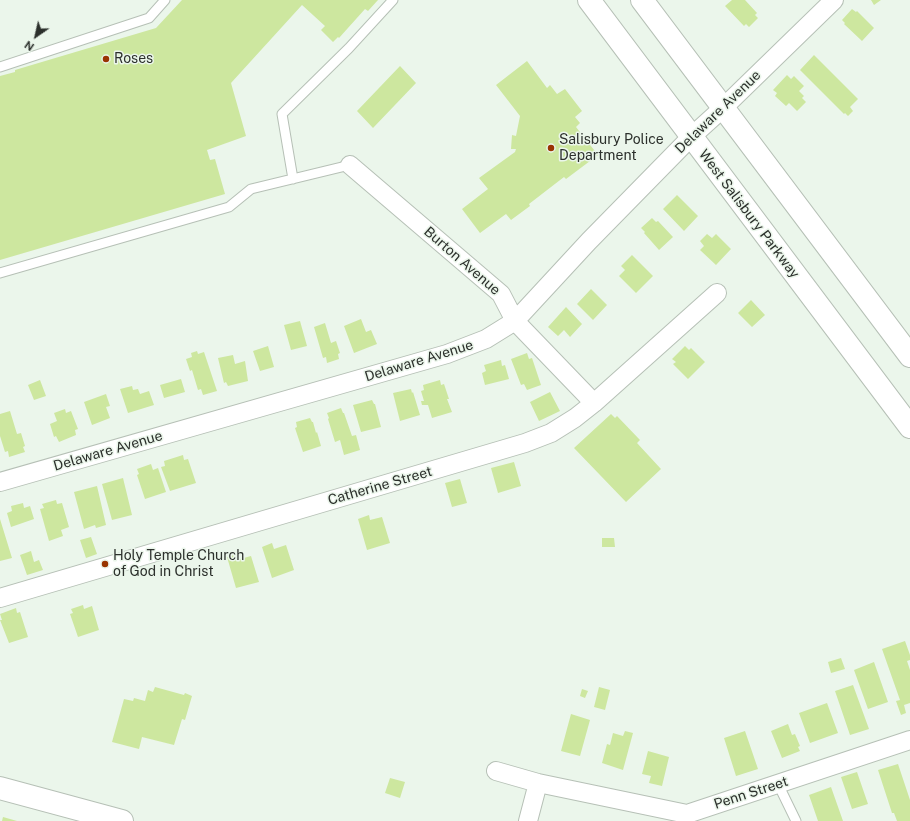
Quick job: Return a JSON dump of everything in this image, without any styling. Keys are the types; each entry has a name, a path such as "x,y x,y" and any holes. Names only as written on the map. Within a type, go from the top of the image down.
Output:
{"main road":[{"name":"West Salisbury Parkway","path":"589,0 910,427"},
{"path":"642,0 910,356"},
{"path":"0,788 122,821"}],"street":[{"name":"Delaware Avenue","path":"0,482 447,354 486,339 515,321 589,241 691,137 834,0"},
{"name":"Burton Avenue","path":"350,165 501,294 515,321 594,403"},
{"name":"Catherine Street","path":"0,598 526,443 551,433 575,418 594,403 717,293"},
{"name":"Penn Street","path":"496,771 538,783 687,814 910,740"},
{"path":"528,821 538,783"}],"lane":[{"path":"0,67 148,18 165,0"},
{"path":"293,179 282,114 349,48 393,0"},
{"path":"0,273 229,207 251,190 350,165"},
{"path":"778,784 796,821"}],"building":[{"path":"182,0 378,0 368,11 365,9 339,38 338,37 333,42 321,30 325,26 302,5 231,83 246,136 207,150 210,160 215,159 225,194 0,260 0,76 15,72 15,70 156,28"},
{"path":"732,0 745,0 757,13 755,15 758,18 749,27 746,24 744,26 725,6"},
{"path":"871,0 881,0 874,5"},
{"path":"852,9 856,12 857,11 874,28 862,41 844,24 845,23 842,20"},
{"path":"814,55 858,99 850,107 853,111 848,116 845,113 844,114 800,70"},
{"path":"527,61 547,88 550,85 557,94 565,89 582,111 575,117 580,123 576,127 598,155 566,179 564,177 511,220 506,214 480,233 462,209 488,189 479,178 515,152 516,149 511,149 512,135 516,136 520,116 496,85"},
{"path":"400,66 416,83 373,128 357,111"},
{"path":"787,75 791,79 794,76 804,86 799,91 804,96 802,98 806,102 797,111 789,103 786,106 775,96 777,93 773,90"},
{"path":"677,195 698,216 684,231 663,209"},
{"path":"652,218 656,222 658,221 673,237 659,250 641,228"},
{"path":"707,234 712,238 716,234 731,249 716,265 700,250 704,246 700,241"},
{"path":"632,255 653,276 636,293 619,276 625,270 621,266"},
{"path":"591,289 607,305 593,320 577,304"},
{"path":"751,300 765,315 752,327 738,313"},
{"path":"566,307 582,324 570,337 564,330 558,336 548,327"},
{"path":"361,319 366,332 371,330 377,344 354,353 344,326"},
{"path":"300,321 307,346 291,350 284,325"},
{"path":"325,323 331,343 336,341 340,353 338,354 339,359 327,363 326,357 323,358 314,327"},
{"path":"268,346 274,367 260,371 253,351"},
{"path":"685,346 689,350 691,348 705,362 688,379 673,364 676,362 672,359"},
{"path":"197,351 198,354 204,352 217,391 203,395 201,389 198,390 192,370 190,371 186,359 192,357 191,353"},
{"path":"527,353 529,359 532,358 541,385 527,390 524,384 521,385 511,359"},
{"path":"233,355 235,364 245,361 248,381 228,386 226,382 224,383 218,358"},
{"path":"501,360 502,366 505,365 509,379 485,385 482,373 486,371 484,365"},
{"path":"181,379 185,392 164,398 160,385"},
{"path":"40,380 46,396 34,400 28,385"},
{"path":"440,380 441,385 444,384 449,399 447,399 452,412 432,418 428,405 422,405 421,401 424,401 421,391 424,390 423,385"},
{"path":"132,386 133,390 138,389 140,394 149,391 154,405 128,413 120,389"},
{"path":"411,389 420,415 400,421 393,393"},
{"path":"550,392 560,411 539,421 530,402"},
{"path":"106,394 110,406 106,407 110,418 92,425 84,402"},
{"path":"372,400 375,404 381,427 361,432 353,405"},
{"path":"341,408 352,436 356,435 360,450 344,455 340,440 335,442 327,413"},
{"path":"65,409 66,413 71,411 78,429 75,430 76,435 59,442 56,436 54,437 50,424 57,421 54,413"},
{"path":"10,411 17,434 21,433 25,446 23,447 25,452 9,457 8,451 5,452 0,436 0,414"},
{"path":"611,414 615,418 617,416 640,440 637,443 661,469 626,502 574,448"},
{"path":"310,418 313,422 316,433 317,432 321,446 303,452 295,428 297,427 296,422"},
{"path":"183,455 184,460 188,459 196,483 170,491 161,467 165,466 164,461"},
{"path":"514,462 521,486 498,493 491,468"},
{"path":"151,464 153,470 158,468 166,492 145,499 137,475 139,474 137,469"},
{"path":"123,478 132,515 112,520 102,484"},
{"path":"460,479 467,503 452,507 445,483"},
{"path":"97,486 106,525 96,528 95,525 84,529 74,492"},
{"path":"56,500 57,504 62,503 69,527 61,530 63,536 49,541 40,509 44,508 42,504"},
{"path":"23,503 24,508 30,506 34,519 11,527 7,513 12,511 11,506"},
{"path":"369,515 370,520 382,517 390,543 367,550 358,519"},
{"path":"0,519 12,558 0,561"},
{"path":"91,537 97,554 86,558 80,540"},
{"path":"602,538 614,538 615,547 602,547"},
{"path":"272,543 274,549 286,545 294,570 272,578 262,547"},
{"path":"31,551 34,562 39,560 43,570 27,575 20,555"},
{"path":"238,554 240,559 251,556 259,582 236,588 227,557"},
{"path":"83,605 84,609 92,606 99,630 78,637 70,614 73,613 71,609"},
{"path":"16,608 17,613 20,612 28,637 9,643 0,620 2,620 0,614"},
{"path":"905,641 910,655 910,660 907,661 910,670 910,703 904,705 906,713 901,715 896,701 900,700 882,649"},
{"path":"841,658 845,669 831,673 828,662"},
{"path":"874,662 888,702 868,709 854,670"},
{"path":"853,685 869,729 850,735 835,691"},
{"path":"155,687 184,695 185,693 192,696 185,720 182,719 174,745 142,737 139,749 112,742 124,699 133,701 134,698 145,701 148,690 153,692"},
{"path":"599,687 610,690 605,710 594,707"},
{"path":"582,689 588,691 585,698 580,696"},
{"path":"827,703 838,733 810,743 799,713"},
{"path":"571,714 590,720 580,756 561,751"},
{"path":"788,724 792,735 795,734 800,746 798,747 800,751 782,758 771,731"},
{"path":"625,731 633,733 623,770 602,763 607,744 610,745 613,733 623,736"},
{"path":"745,731 758,769 736,776 724,738"},
{"path":"648,751 669,757 662,786 649,783 651,776 642,774"},
{"path":"898,764 910,800 910,821 897,821 894,813 892,813 878,770"},
{"path":"857,772 868,804 852,809 841,777"},
{"path":"390,778 405,782 400,798 385,793"},
{"path":"831,787 843,821 818,821 809,795"},
{"path":"3,817 17,821 2,821"}],"place":[{"name":"Roses","path":"106,59"},
{"name":"Salisbury Police Department","path":"551,148"},
{"name":"Holy Temple Church of God in Christ","path":"105,564"}]}
